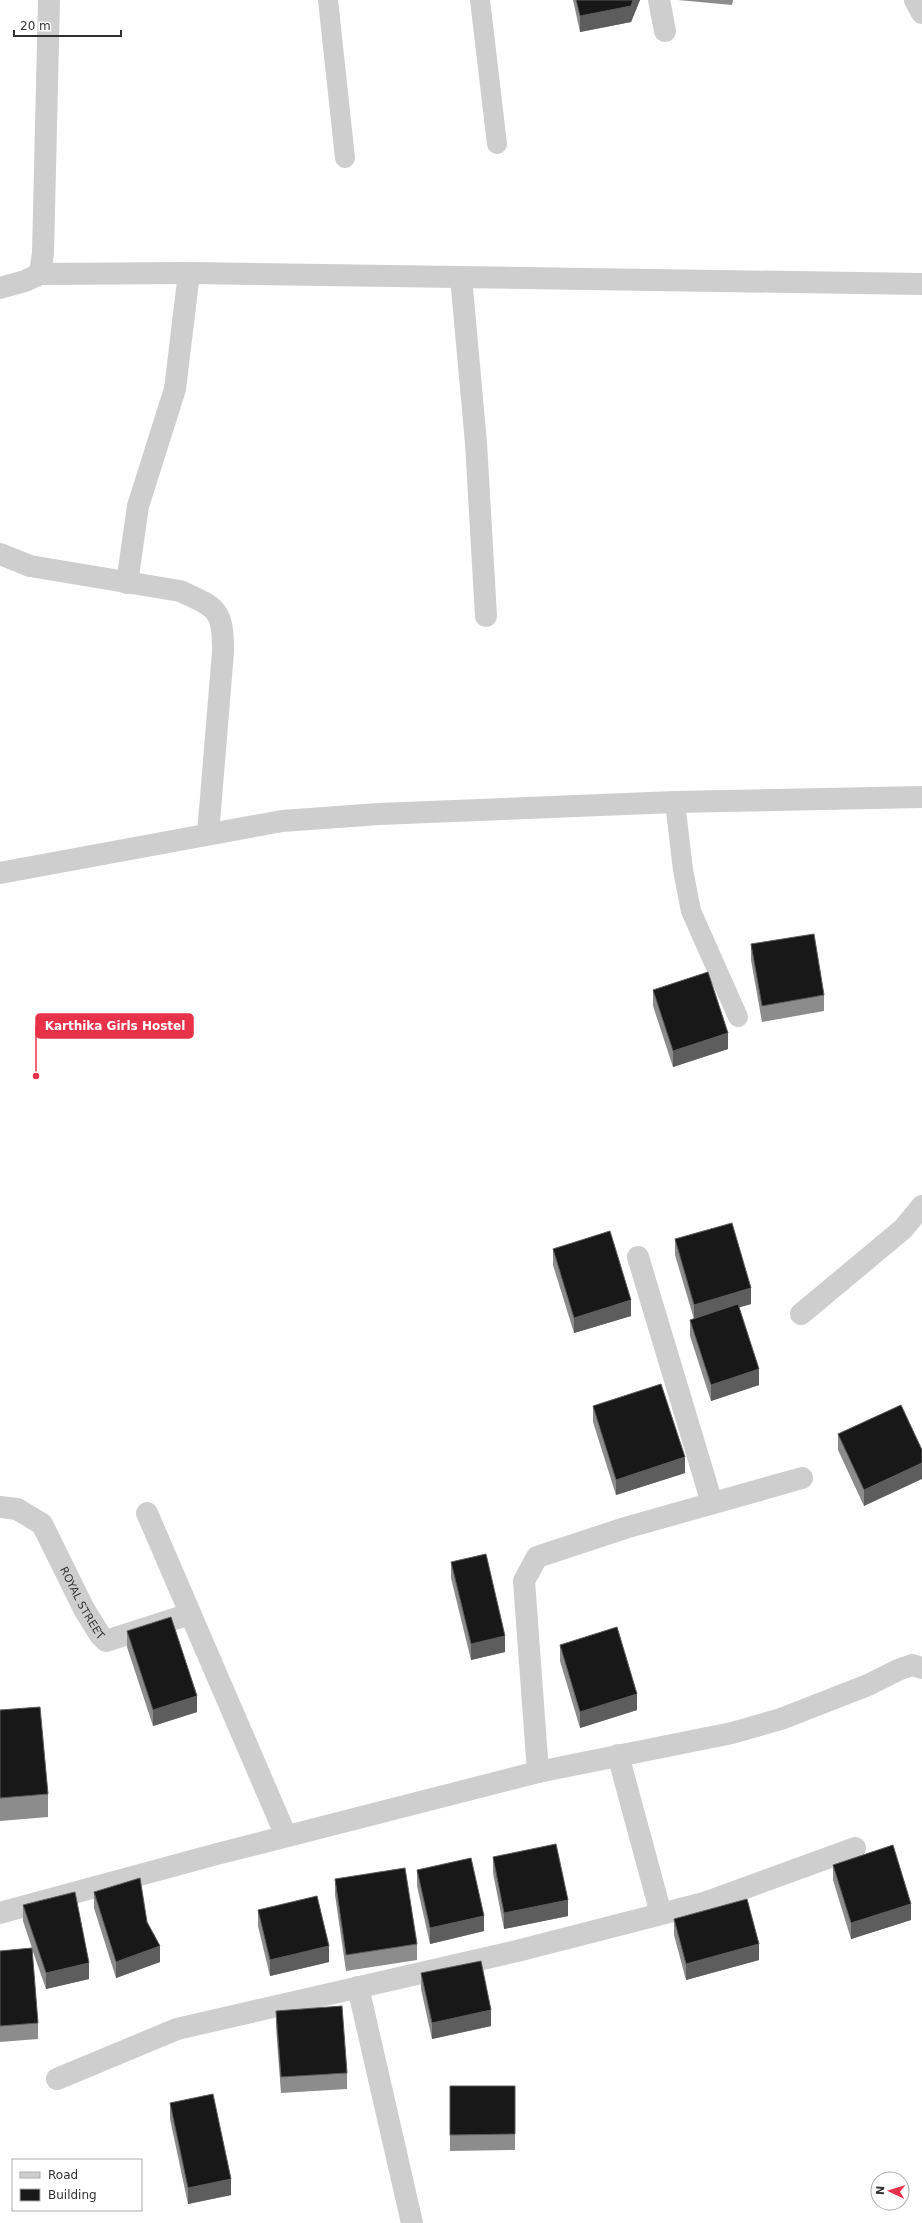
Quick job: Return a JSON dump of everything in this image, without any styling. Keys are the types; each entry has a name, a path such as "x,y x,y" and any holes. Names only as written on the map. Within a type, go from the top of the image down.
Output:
{"street":[{"path":"40,274 43,245 49,0"},
{"path":"659,0 665,31"},
{"path":"915,0 922,14"},
{"path":"127,583 138,506 175,389 189,273"},
{"path":"0,288 25,281 40,274 189,273 922,284"},
{"path":"461,277 476,443 486,616"},
{"path":"0,554 30,566 180,592 202,601 219,614 223,626 223,652 208,834"},
{"path":"0,873 282,821 364,815 675,802 922,797"},
{"path":"801,1314 902,1229 922,1206"},
{"path":"638,1257 712,1503"},
{"path":"538,1772 524,1582 537,1557 625,1528 802,1478"},
{"name":"ROYAL STREET","path":"0,1507 17,1509 42,1524 84,1609 100,1635 106,1641 190,1614"},
{"path":"147,1513 286,1836"},
{"path":"0,1913 286,1836 538,1772 732,1733 781,1719 868,1685 898,1670 912,1665 922,1668"},
{"path":"618,1755 661,1914"},
{"path":"57,2080 177,2029 517,1951 704,1903 855,1848"},
{"path":"358,1988 412,2223"}],"lane":[{"path":"328,0 345,158"},
{"path":"480,0 497,144"},
{"path":"675,802 683,870 691,911 738,1017"}],"building":[{"path":"576,0 633,0 631,6 580,16"},
{"path":"814,934 824,995 762,1006 751,944"},
{"path":"708,972 728,1033 673,1051 653,990"},
{"path":"732,1223 751,1288 694,1305 675,1239"},
{"path":"610,1231 631,1300 574,1318 553,1249"},
{"path":"738,1304 759,1369 711,1385 690,1320"},
{"path":"661,1384 685,1457 616,1480 593,1406"},
{"path":"901,1405 922,1450 922,1463 864,1490 838,1434"},
{"path":"486,1554 505,1636 471,1644 451,1562"},
{"path":"171,1617 197,1696 153,1710 127,1631"},
{"path":"617,1627 637,1694 580,1712 560,1645"},
{"path":"40,1707 48,1794 0,1798 0,1710"},
{"path":"556,1844 568,1900 504,1913 493,1857"},
{"path":"893,1845 911,1904 851,1923 833,1865"},
{"path":"471,1858 484,1916 430,1928 417,1870"},
{"path":"405,1868 417,1944 346,1955 335,1879"},
{"path":"140,1878 147,1922 160,1946 116,1962 94,1892"},
{"path":"75,1892 89,1963 46,1973 23,1905"},
{"path":"317,1896 329,1946 270,1960 258,1910"},
{"path":"747,1899 759,1944 686,1964 674,1919"},
{"path":"32,1948 38,2023 0,2026 0,1951"},
{"path":"481,1961 491,2010 432,2023 421,1973"},
{"path":"342,2006 347,2073 281,2077 276,2011"},
{"path":"450,2086 515,2086 515,2134 450,2135"},
{"path":"213,2094 231,2179 188,2188 170,2103"}],"place":[{"name":"Karthika Girls Hostel","path":"36,1076"}]}
